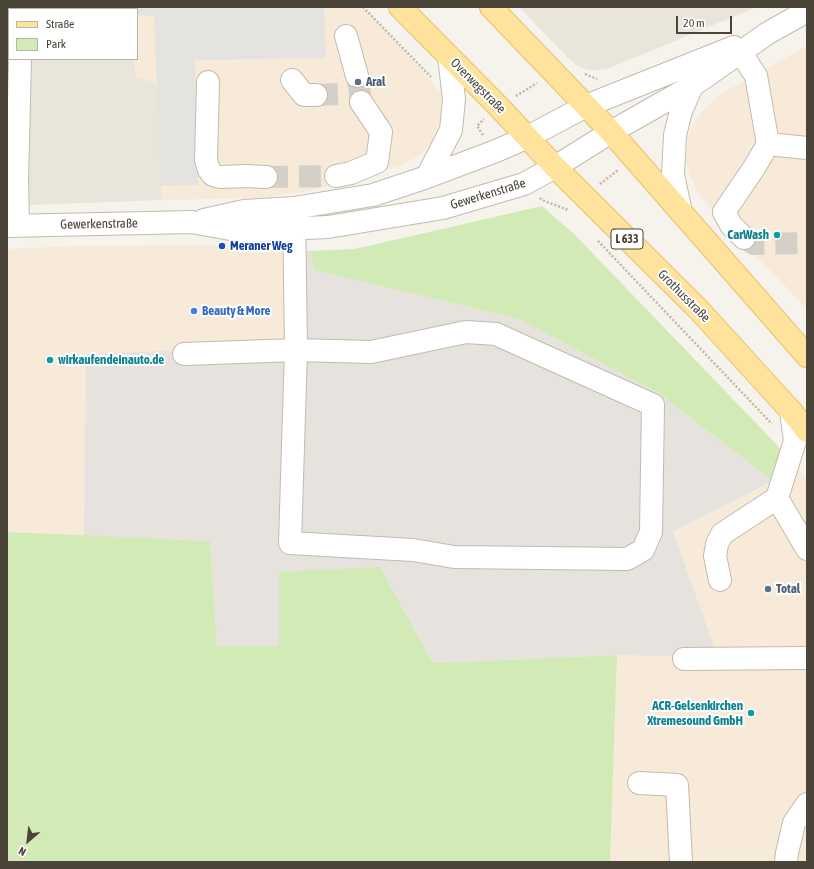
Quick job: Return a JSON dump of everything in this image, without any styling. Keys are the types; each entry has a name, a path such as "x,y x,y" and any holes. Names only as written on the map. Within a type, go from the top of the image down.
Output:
{"main road":[{"name":"Overwegstraße","path":"400,7 528,137 555,167"},
{"path":"491,7 611,132 807,356"},
{"name":"Grothusstraße","path":"555,167 700,310 792,411 800,439"}],"street":[{"name":"Gewerkenstraße","path":"293,218 328,226 443,208 524,184 692,86 768,33 807,11"},
{"name":"Gewerkenstraße","path":"13,226 192,222 241,231 293,218 373,195 427,177 496,151 528,137 586,106 768,33"},
{"path":"346,36 357,76"},
{"path":"741,53 756,76 768,144 754,168 724,212 731,225 744,238"},
{"path":"427,177 451,130 454,99 449,57"},
{"path":"13,226 12,182 20,60"},
{"path":"292,80 304,95 316,95"},
{"path":"208,82 206,160 209,170 213,175 220,178 246,176 266,178"},
{"path":"681,212 673,175 675,136 681,111 692,86"},
{"path":"336,176 351,173 377,162 381,132 361,102"},
{"path":"768,144 807,148"},
{"path":"184,354 296,350 371,352 466,332 496,334 653,405 651,532 643,550 627,559 454,557 413,550 290,542 296,350 295,248 293,218"},
{"path":"720,580 715,556 717,544 722,534 777,498 800,439"},
{"path":"777,498 807,549"},
{"path":"684,659 807,658"},
{"path":"639,783 677,785 681,862"},
{"path":"786,862 794,822 807,804"}],"path":[{"path":"363,7 436,83"},
{"path":"580,73 597,79 604,78"},
{"path":"513,98 543,79"},
{"path":"477,126 488,116"},
{"path":"452,120 477,126 486,138"},
{"path":"597,187 618,170"},
{"path":"524,184 542,200 569,210"},
{"path":"595,238 800,439"}],"shaded area":[{"path":"324,7 326,58 195,60 198,185 161,186 154,16 138,15 138,8 39,8"},
{"path":"363,7 394,39 442,94 440,120 433,139 422,154 403,165 359,178 305,192 255,198 162,200 159,84 136,77 134,60 138,60 138,8 38,8"},
{"path":"519,7 757,7 607,69 588,70 578,66 569,59"},
{"path":"7,17 8,60 134,60 136,77 159,83 162,200 7,206"},
{"path":"807,46 807,309 706,203 690,177 686,160 688,141 692,126 700,114 719,95"},
{"path":"284,245 287,346 86,354 84,536 7,532 7,249 73,246"},
{"path":"284,245 310,251 314,270 519,319 660,394 773,481 673,531 718,658 617,655 433,663 380,567 279,646 217,646 210,541 84,536 86,354 287,346"},
{"path":"780,448 807,479 807,862 610,862 617,655 718,658 673,531 773,481"}],"green space":[{"path":"542,206 575,235 780,448 773,481 660,394 519,319 314,270 310,251 355,249"},
{"path":"7,532 210,541 217,646 279,646 279,572 380,567 433,663 617,655 610,862 7,862"}],"tunnel":[{"path":"316,95 360,93 357,76"},
{"path":"266,177 336,176"},
{"path":"744,238 754,244 807,243"}],"place":[{"name":"Aral","path":"358,82"},
{"name":"CarWash","path":"777,235"},
{"name":"Meraner Weg","path":"222,246"},
{"name":"Beauty & More","path":"194,311"},
{"name":"wirkaufendeinauto.de","path":"50,360"},
{"name":"Total","path":"768,589"},
{"name":"ACR-Gelsenkirchen Xtremesound GmbH","path":"751,713"}]}
